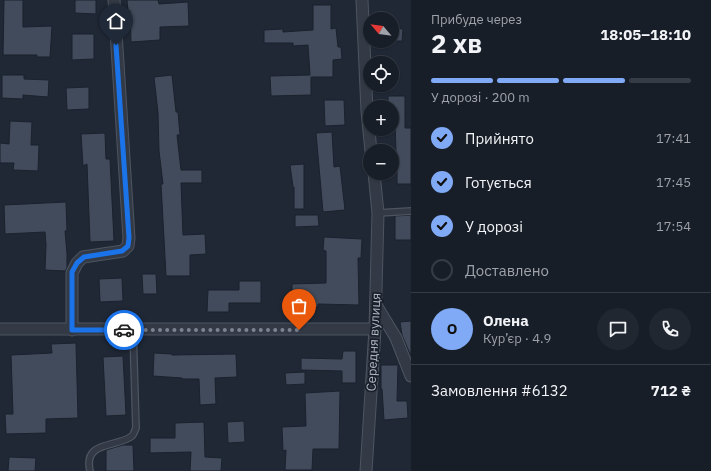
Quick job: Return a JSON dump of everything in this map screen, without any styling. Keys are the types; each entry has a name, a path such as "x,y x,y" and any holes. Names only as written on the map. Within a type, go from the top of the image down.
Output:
{"street":[{"path":"72,330 72,272 77,263 84,257 122,251 128,246 129,238 114,0"},
{"path":"362,0 367,111 370,144"},
{"name":"Середня вулиця","path":"366,471 376,305 378,212 375,180"},
{"path":"376,305 396,338 411,376"},
{"path":"0,329 375,329"}],"lane":[{"path":"378,212 411,212"},
{"path":"90,471 89,462 92,454 97,449 104,445 126,439 133,435 136,428 133,330"}],"building":[{"path":"4,0 23,0 23,27 52,26 50,57 37,57 37,55 3,55"},
{"path":"75,0 96,0 96,14 75,13"},
{"path":"127,0 158,0 159,4 188,2 189,26 160,27 160,40 131,42 130,11 128,11"},
{"path":"313,5 331,5 331,29 336,28 338,47 341,47 342,59 333,60 333,77 311,77 311,95 271,96 270,76 310,75 308,45 293,46 293,43 264,43 264,30 283,29 283,32 313,30"},
{"path":"399,29 403,29 402,41 399,41"},
{"path":"72,34 94,34 94,59 72,60"},
{"path":"2,75 24,75 24,79 49,80 48,97 23,95 23,99 2,98"},
{"path":"172,75 176,112 178,112 180,135 177,135 181,170 202,170 202,183 181,183 183,235 205,234 206,254 190,255 190,276 166,276 161,184 163,184 159,151 158,113 154,77"},
{"path":"89,87 89,109 67,110 66,88"},
{"path":"388,96 405,96 405,128 411,128 411,184 397,184 397,180 399,180 399,144 396,144 396,136 399,136 399,100 388,100"},
{"path":"324,100 344,100 345,125 325,126"},
{"path":"10,121 32,122 31,145 39,145 38,171 13,170 14,163 0,163 0,143 9,144"},
{"path":"332,132 334,167 340,166 345,210 323,212 316,133"},
{"path":"105,133 106,159 110,159 114,241 90,242 87,164 83,166 81,134"},
{"path":"304,164 304,209 294,209 294,187 290,165"},
{"path":"66,202 67,231 65,231 67,268 65,271 45,270 45,232 5,234 4,205"},
{"path":"295,215 318,215 319,226 295,227"},
{"path":"411,215 411,240 395,240 395,216"},
{"path":"324,237 362,239 361,258 358,258 359,305 318,304 318,307 292,308 292,284 326,283 326,251 323,250"},
{"path":"142,274 156,274 157,294 143,294"},
{"path":"122,278 123,301 100,302 99,279"},
{"path":"239,281 261,281 261,303 229,303 229,312 207,312 208,290 239,290"},
{"path":"411,321 410,354 402,335 400,322"},
{"path":"76,343 78,418 46,419 46,433 6,434 5,414 13,414 11,355 52,353 51,344"},
{"path":"343,351 356,351 356,383 342,383 342,371 301,370 301,358 342,359"},
{"path":"154,353 172,355 236,354 237,377 215,378 216,404 200,405 199,379 153,376"},
{"path":"123,356 126,415 106,416 103,357"},
{"path":"381,365 398,365 397,401 407,401 408,418 384,420 381,389"},
{"path":"305,372 305,384 286,385 285,373"},
{"path":"340,391 339,449 313,449 312,470 285,470 286,450 283,451 282,427 306,426 305,393"},
{"path":"244,421 245,442 228,443 227,422"},
{"path":"204,422 205,457 222,458 221,471 190,471 191,452 150,453 150,438 175,438 175,423"},
{"path":"123,445 133,445 134,471 106,471 106,450"},
{"path":"9,457 36,458 35,471 8,471"}],"way so far":[{"path":"124,330 299,330"}],"route":[{"path":"116,45 129,238 128,246 122,251 84,257 77,263 72,272 72,330 124,330"}]}
